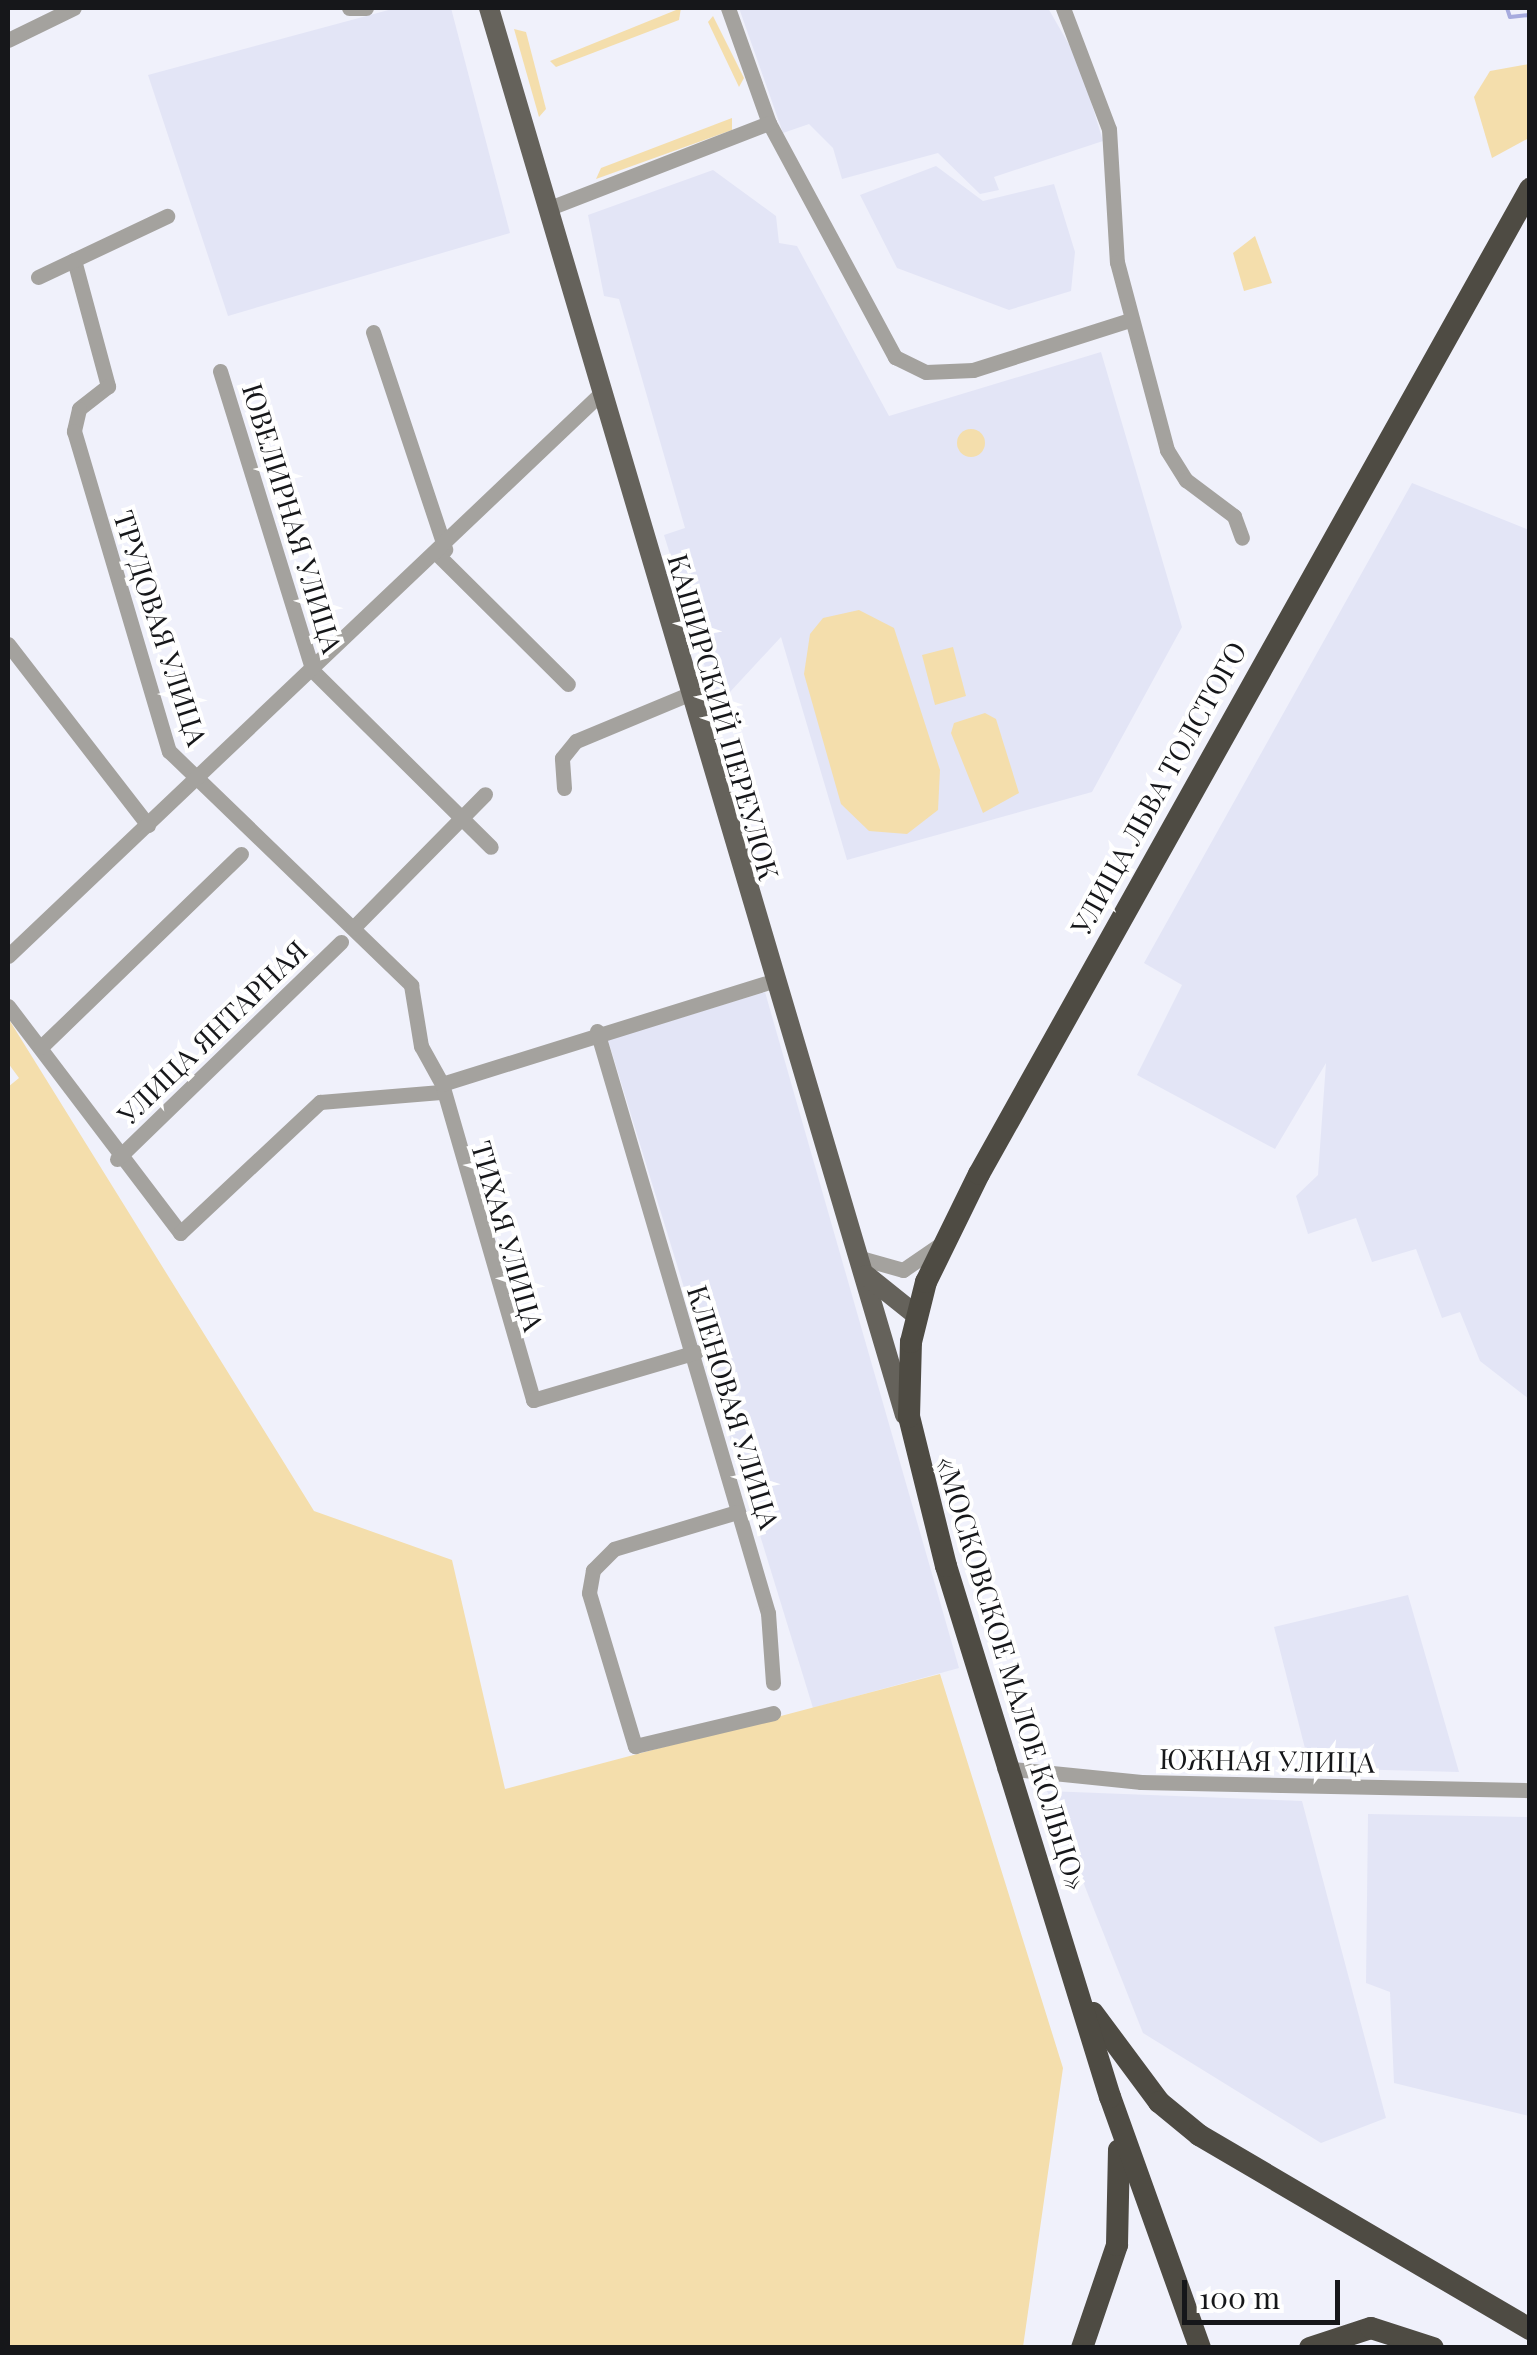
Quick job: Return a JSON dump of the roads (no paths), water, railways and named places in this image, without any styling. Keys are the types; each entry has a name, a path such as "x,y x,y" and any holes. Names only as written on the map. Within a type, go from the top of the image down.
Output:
{"highway":[{"name":"УЛИЦА ЛЬВА ТОЛСТОГО","path":"913,1440 916,1315 944,1240 1530,189"},
{"name":"«МОСКОВСКОЕ МАЛОЕ КОЛЬЦО»","path":"913,1440 1004,1768 1110,2097 1200,2348"},
{"name":"«МОСКОВСКОЕ МАЛОЕ КОЛЬЦО»","path":"1056,1922 1217,2348"},
{"path":"1085,1998 1141,2082 1188,2128 1530,2329"},
{"path":"1082,2348 1121,2222 1110,2097"},
{"path":"1310,2348 1372,2328 1433,2348"}],"main road":[{"name":"КАШИРСКИЙ ПЕРЕУЛОК","path":"489,8 772,981 913,1440"},
{"path":"856,1256 886,1300 916,1315"}],"street":[{"path":"8,40 74,8"},
{"path":"728,8 768,124 874,330 904,364 974,370 1130,320"},
{"path":"1062,8 1109,129 1130,320 1166,450 1186,480 1234,516 1242,538"},
{"path":"547,209 768,124"},
{"path":"38,277 167,216"},
{"name":"ТРУДОВАЯ УЛИЦА","path":"74,260 108,386 79,409 74,431 169,751 195,782 410,985"},
{"path":"373,332 442,552 568,684"},
{"name":"ЮВЕЛИРНАЯ УЛИЦА","path":"220,371 314,672 491,847"},
{"path":"8,956 442,552 601,393"},
{"path":"8,644 148,825"},
{"path":"564,788 562,758 576,741 689,694"},
{"path":"353,928 485,794"},
{"path":"41,1047 241,854"},
{"name":"УЛИЦА ЯНТАРНАЯ","path":"117,1158 341,942"},
{"path":"8,1006 117,1158 180,1233 320,1102 441,1088 597,1032 772,981"},
{"name":"ТИХАЯ УЛИЦА","path":"410,985 422,1046 441,1088 533,1400 696,1352"},
{"name":"КЛЕНОВАЯ УЛИЦА","path":"597,1032 696,1352 776,1643 773,1683"},
{"path":"856,1256 904,1270 944,1240"},
{"path":"737,1512 614,1549 594,1570 590,1593 629,1739 647,1747 773,1713"},
{"name":"ЮЖНАЯ УЛИЦА","path":"1004,1768 1141,1782 1530,1790"}],"waterway":[{"path":"1507,8 1510,17 1530,15"}]}
